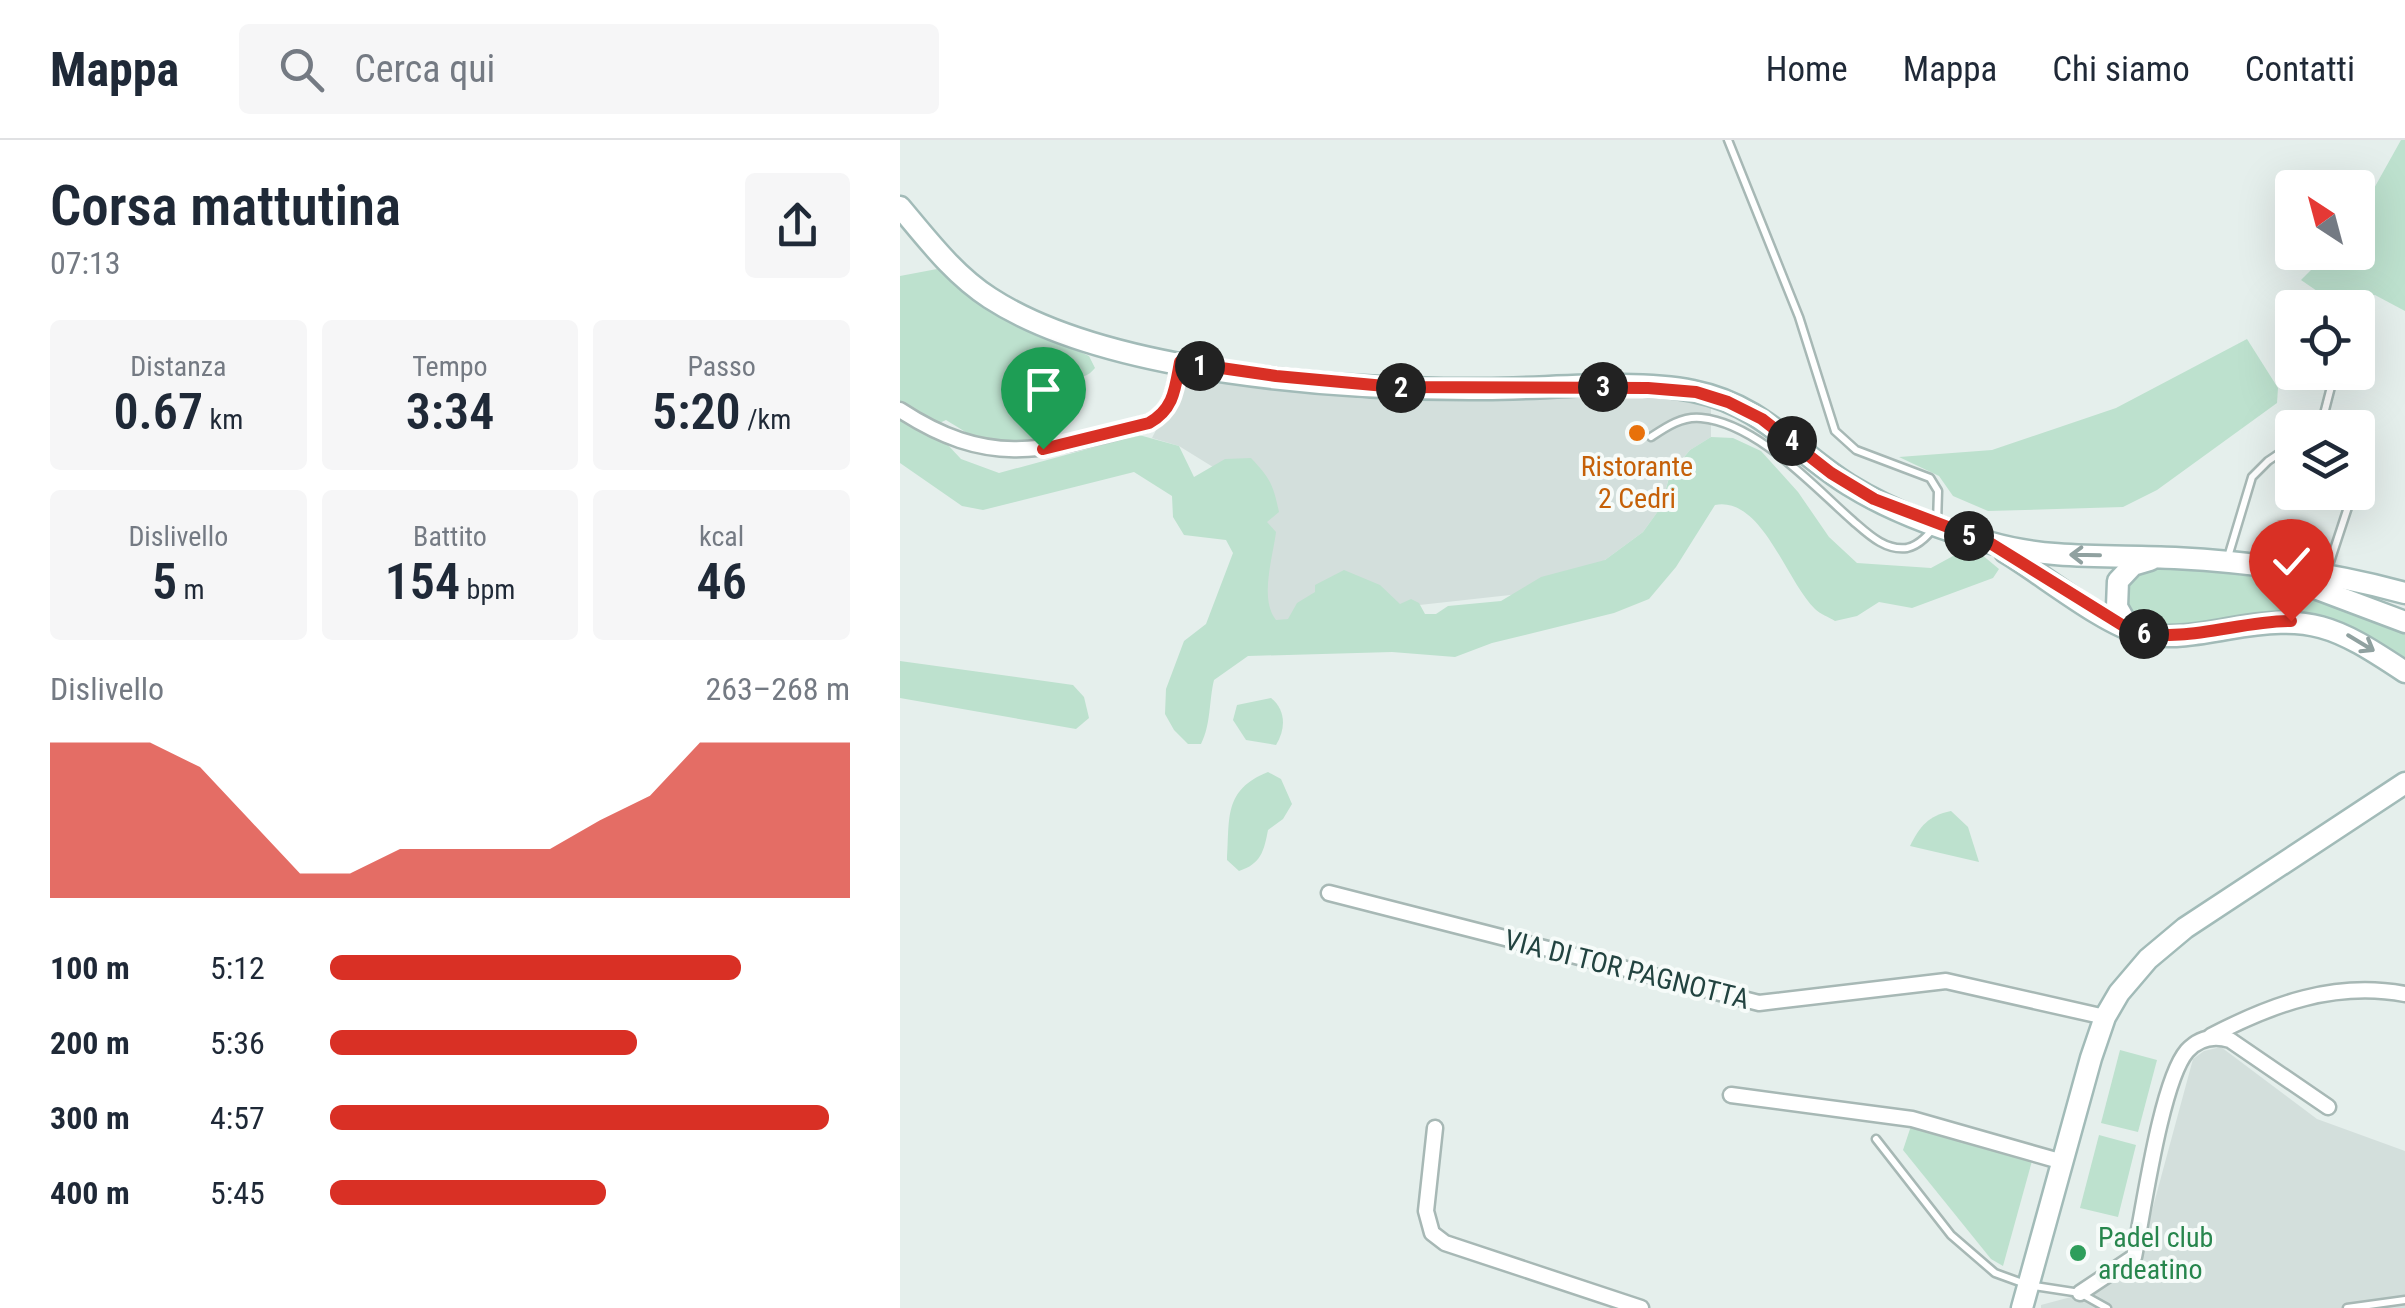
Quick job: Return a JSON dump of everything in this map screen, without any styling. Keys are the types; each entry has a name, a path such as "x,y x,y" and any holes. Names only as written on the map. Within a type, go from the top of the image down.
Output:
{"main road":[{"path":"900,207 962,276 1004,306 1082,339 1180,362 1396,387 1648,388 1696,392 1751,412 1852,486 1990,543 2048,553 2227,563 2326,575 2405,592"},
{"path":"1990,543 2130,630 2172,636 2267,622 2304,622 2350,636 2405,672"},
{"path":"2130,630 2116,602 2123,573 2137,562 2182,558"},
{"path":"2256,567 2405,622"},
{"path":"2022,1308 2090,1058 2106,1017 2137,970 2172,938 2398,788 2405,769"}],"street":[{"path":"900,410 946,436 1015,452 1043,449 1149,423 1164,415 1180,362"},
{"name":"VIA DI TOR PAGNOTTA","path":"1329,893 1760,1003 1946,981 2106,1017"},
{"path":"2080,1293 2134,1257 2174,1073 2188,1051 2254,1013 2298,999 2368,989 2405,994"},
{"path":"2206,1038 2230,1040 2328,1107"},
{"path":"1731,1095 1912,1119 2063,1162"},
{"path":"1436,1128 1426,1211 1432,1232 1446,1244 1641,1308"}],"lane":[{"path":"1651,437 1673,424 1702,418 1742,432 1776,453 1883,544 1906,548 1924,539 1937,524 1938,491 1930,478 1856,450 1835,431 1799,317 1728,140"},
{"path":"2227,563 2252,477 2275,456"},
{"path":"2326,575 2347,510"},
{"path":"1876,1140 1951,1235 1996,1272 2028,1285 2080,1293 2107,1308"},
{"path":"2347,1308 2405,1300"}],"shaded area":[{"path":"1186,371 1362,399 1671,399 1711,406 1711,437 1690,450 1670,473 1661,507 1643,532 1605,560 1591,586 1257,623 1255,493 1179,446 1152,438"},
{"path":"2221,1047 2317,1119 2405,1151 2405,1308 2041,1308 2097,1290 2137,1266 2193,1059 2204,1051"}],"green space":[{"path":"2401,140 2405,140 2405,311 2375,295 2375,290 2316,290 2301,280 2311,270 2375,270 2375,187"},
{"path":"937,269 992,312 1089,356 1095,368 1081,377 1052,377 1039,409 1052,427 1023,446 1011,449 987,444 946,420 931,427 961,459 999,473 1139,435 1179,446 1194,477 1225,459 1251,458 1270,482 1279,512 1267,522 1276,532 1268,601 1276,620 1288,619 1297,603 1315,592 1315,585 1344,570 1380,585 1400,604 1411,599 1419,603 1425,614 1436,614 1448,606 1501,601 1541,577 1605,560 1643,532 1661,507 1670,474 1690,450 1711,437 1733,438 1761,451 1798,492 1829,537 1857,563 1931,568 1953,556 1981,554 1999,569 1993,578 1912,608 1879,602 1857,616 1835,621 1817,611 1804,596 1760,527 1732,506 1715,505 1676,567 1649,599 1614,613 1492,643 1455,657 1392,652 1248,656 1214,680 1204,737 1201,744 1188,744 1165,714 1166,689 1184,641 1206,624 1233,553 1226,540 1184,535 1173,517 1172,496 1134,472 983,510 962,506 900,463 900,276"},
{"path":"2247,339 2278,390 2277,403 2157,490 2123,507 1988,511 1953,496 1939,476 1899,457 1992,450 2116,408"},
{"path":"2145,568 2214,570 2310,593 2405,631 2405,657 2403,660 2353,629 2165,627 2142,622 2129,615 2122,586"},
{"path":"900,661 1073,685 1084,697 1089,718 1076,729 900,698"},
{"path":"1271,698 1280,708 1283,720 1276,745 1246,740 1233,720 1237,705"},
{"path":"1268,772 1281,779 1292,804 1283,819 1268,830 1257,860 1239,871 1227,860 1232,807 1243,787"},
{"path":"1951,811 1968,827 1979,862 1910,846 1926,823"},
{"path":"2120,1050 2157,1060 2138,1132 2101,1123"},
{"path":"1911,1126 2032,1161 2003,1266 1991,1259 1903,1150"},
{"path":"2099,1135 2136,1145 2118,1217 2080,1208"}],"place":[{"name":"Ristorante 2 Cedri","path":"1637,433"},
{"name":"Padel club ardeatino","path":"2078,1253"}],"route":[{"path":"1043,449 1149,423 1164,415 1180,362 1240,372 1414,388 1688,390 1751,412 1831,473 1874,499 1990,543 2130,630 2154,636 2181,636 2291,621"}]}
